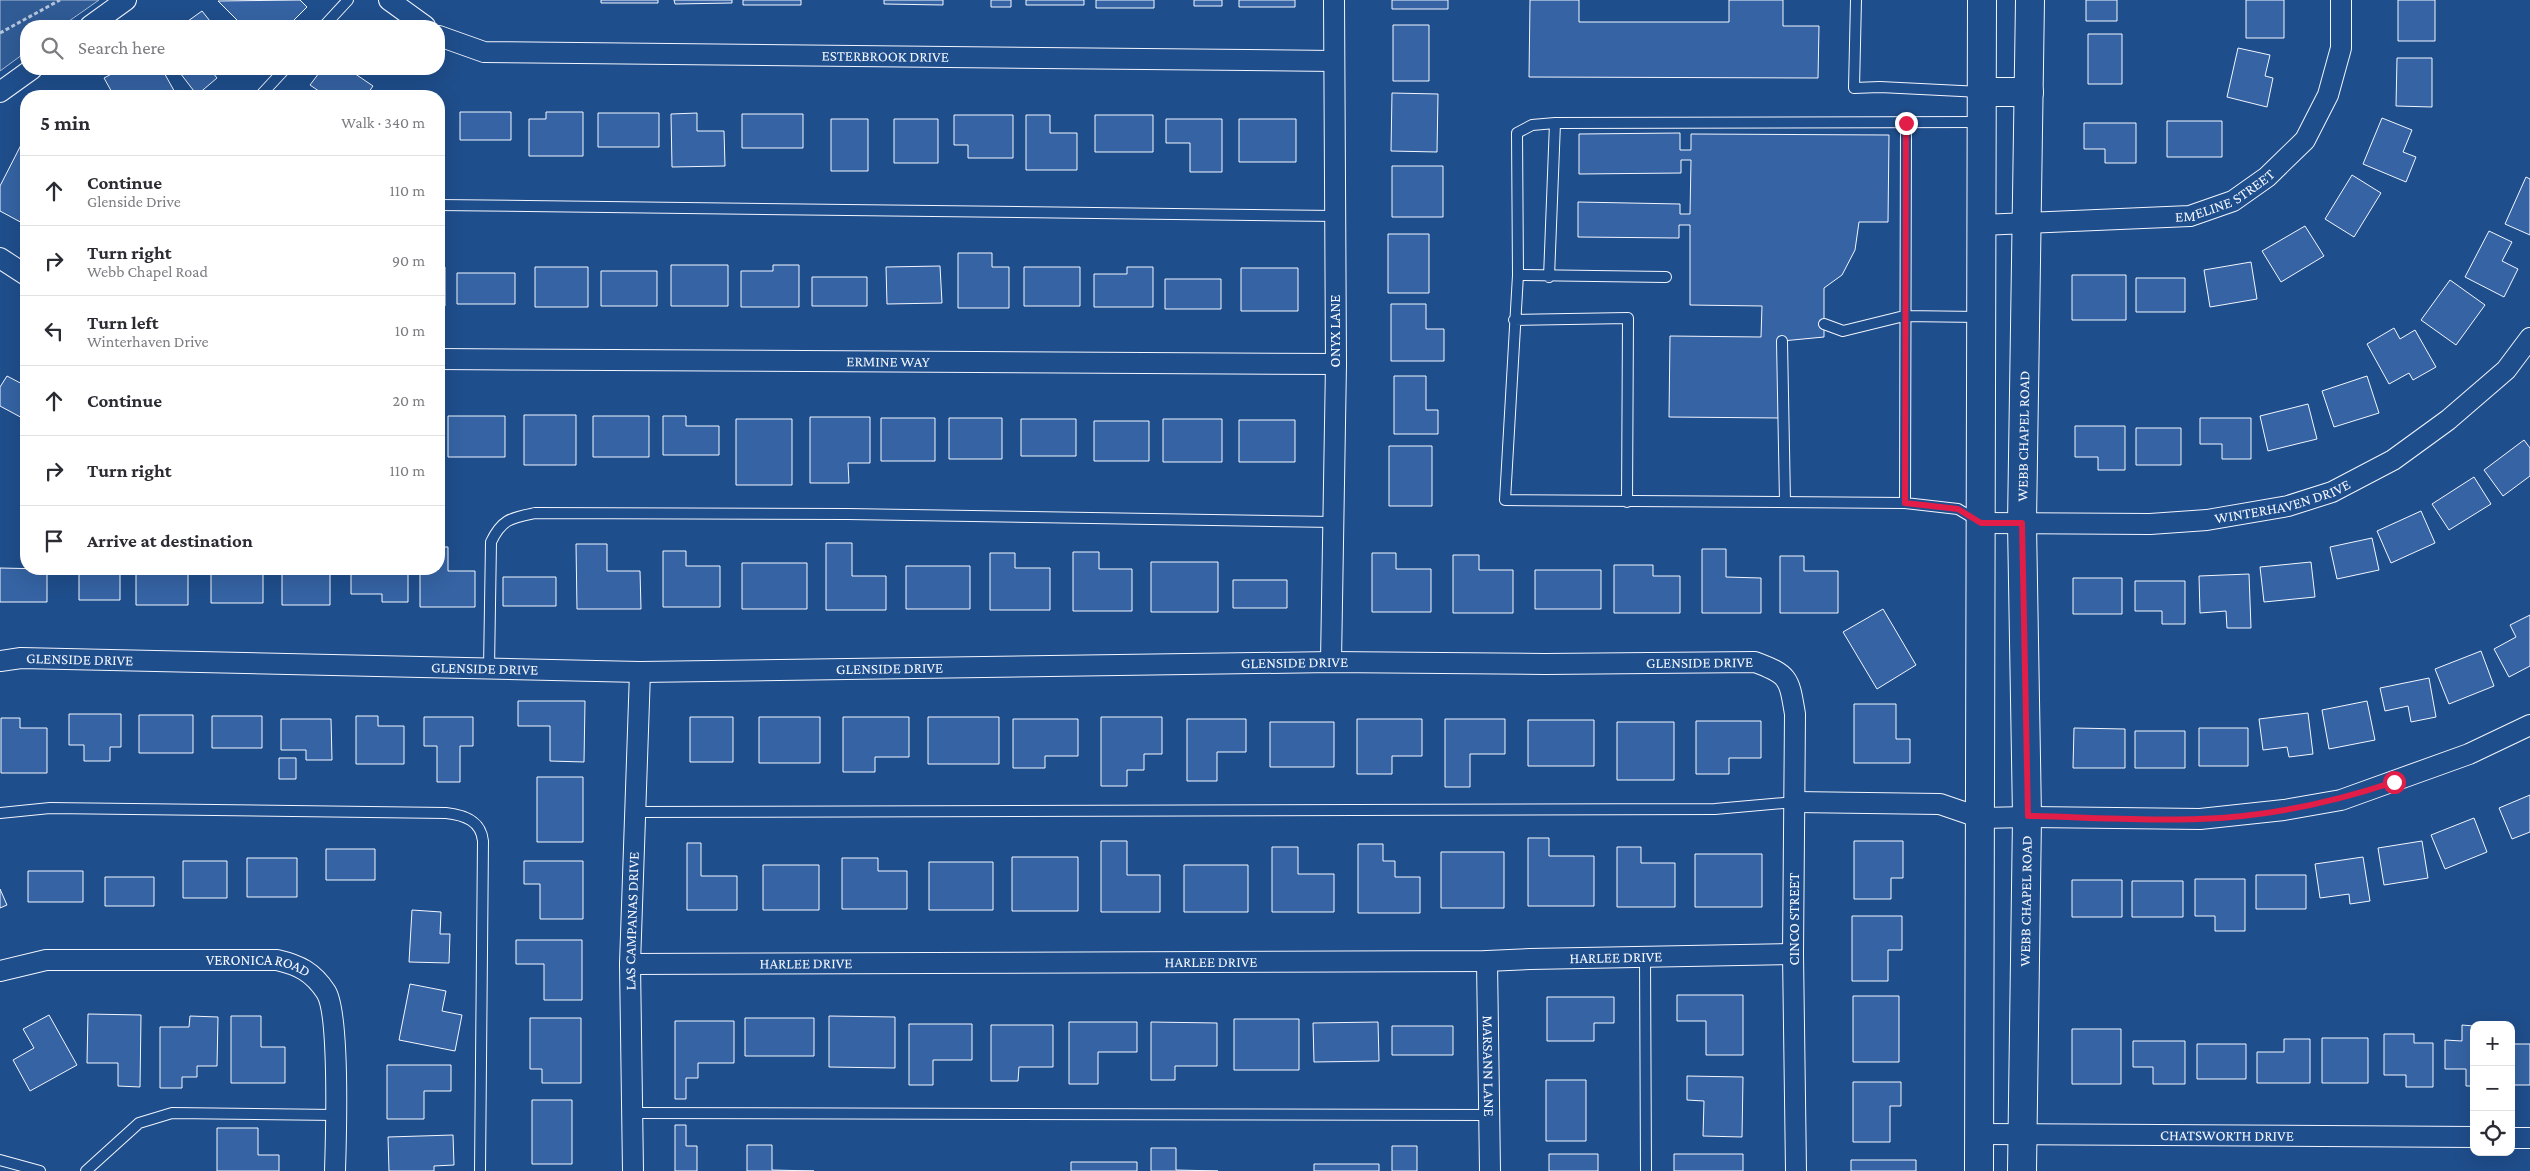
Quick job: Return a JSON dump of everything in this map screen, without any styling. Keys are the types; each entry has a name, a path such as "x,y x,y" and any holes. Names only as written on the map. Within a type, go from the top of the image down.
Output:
{"main road":[{"path":"1979,1171 1982,0"},
{"name":"WEBB CHAPEL ROAD","path":"2022,1171 2028,816 2022,523 2030,0"},
{"path":"1981,92 2029,92"}],"street":[{"path":"98,20 126,0"},
{"path":"389,0 417,20"},
{"name":"ONYX LANE","path":"1331,662 1336,364 1334,0"},
{"name":"EMELINE STREET","path":"1981,225 2190,216 2233,201 2267,177 2305,140 2328,95 2341,48 2341,0"},
{"name":"ESTERBROOK DRIVE","path":"445,38 484,52 1334,61"},
{"path":"0,92 24,75"},
{"path":"0,258 20,271"},
{"name":"WINTERHAVEN DRIVE","path":"1981,523 2150,524 2207,520 2288,506 2332,492 2394,460 2448,420 2506,370 2530,338"},
{"name":"ERMINE WAY","path":"445,360 1336,364"},
{"name":"GLENSIDE DRIVE","path":"0,661 31,658 640,672 1331,662 1755,662 1779,671"},
{"name":"CINCO STREET","path":"1779,671 1790,684 1795,714 1793,954 1796,1171"},
{"name":"LAS CAMPANAS DRIVE","path":"633,1171 630,964 640,672"},
{"path":"1794,802 1940,804 1981,818 2028,816 2200,819 2284,810 2341,800 2469,754 2530,725"},
{"name":"HARLEE DRIVE","path":"630,964 1487,962 1793,954"},
{"name":"VERONICA ROAD","path":"0,971 46,960 277,960 301,966 327,993 332,1013 336,1115 335,1171"},
{"name":"MARSANN LANE","path":"1487,962 1490,1171"},
{"name":"CHATSWORTH DRIVE","path":"1979,1134 2470,1137"},
{"path":"2515,1138 2530,1138"}],"lane":[{"path":"330,20 348,0"},
{"path":"1856,0 1854,88 1880,87 1981,92"},
{"path":"266,90 279,75"},
{"path":"1981,122 1555,123 1532,125 1517,133 1518,276 1505,500 1905,503 1958,509 1981,523"},
{"path":"1550,276 1555,123"},
{"path":"1905,503 1906,123"},
{"path":"445,205 1335,216"},
{"path":"1518,276 1666,276"},
{"path":"1824,324 1843,331 1904,316 1981,316"},
{"path":"1514,320 1628,318 1627,502"},
{"path":"1782,341 1785,502"},
{"path":"489,668 491,542 497,530 508,519 535,513 848,514 1333,522"},
{"path":"635,812 1715,809 1794,802"},
{"path":"0,813 50,808 446,812 460,815 474,822 482,832 483,841 480,1171"},
{"path":"1645,957 1646,1171"},
{"path":"86,1171 139,1122 172,1113 336,1115"},
{"path":"632,1113 1489,1115"},
{"path":"0,1160 40,1171"}],"path":[{"path":"24,20 60,0"},
{"path":"0,33 20,22"}],"shaded area":[{"path":"0,0 99,0 71,20 20,20 20,56 0,71"}],"building":[{"path":"300,0 307,7 294,20 237,20 218,1"},
{"path":"601,0 658,0 658,3 601,3"},
{"path":"674,0 732,0 732,3 675,4"},
{"path":"743,0 801,0 801,5 743,5"},
{"path":"884,0 943,0 943,5 884,4"},
{"path":"991,0 1011,0 1011,7 991,7"},
{"path":"1026,0 1084,0 1084,5 1026,5"},
{"path":"1096,0 1154,0 1154,8 1096,8"},
{"path":"1194,0 1222,0 1222,6 1194,6"},
{"path":"1239,0 1295,0 1295,7 1239,7"},
{"path":"1392,0 1448,0 1448,9 1392,9"},
{"path":"1530,0 1579,0 1579,22 1729,22 1729,0 1783,0 1783,26 1819,26 1818,78 1529,77"},
{"path":"2086,0 2117,0 2117,21 2086,21"},
{"path":"2246,0 2284,0 2284,38 2246,38"},
{"path":"2398,0 2435,0 2435,41 2398,41"},
{"path":"202,11 209,20 189,20"},
{"path":"1393,25 1429,25 1429,81 1393,81"},
{"path":"2088,34 2122,34 2122,84 2088,84"},
{"path":"2238,48 2270,55 2265,76 2273,78 2267,107 2227,97"},
{"path":"2397,58 2432,58 2432,107 2396,106"},
{"path":"110,75 165,75 174,90 111,90 104,78"},
{"path":"182,75 215,75 217,78 203,90 193,90"},
{"path":"318,75 357,75 373,86 370,90 317,90 310,85"},
{"path":"1392,93 1438,94 1437,152 1391,151"},
{"path":"460,112 511,112 511,140 460,140"},
{"path":"546,112 583,112 583,156 529,156 529,119 546,119"},
{"path":"598,113 659,113 659,147 598,147"},
{"path":"697,113 697,131 724,131 725,166 672,167 671,114"},
{"path":"742,114 803,114 803,148 742,148"},
{"path":"954,115 1013,115 1013,158 968,158 968,145 954,145"},
{"path":"1026,115 1050,115 1050,133 1077,133 1077,170 1026,170"},
{"path":"1095,115 1153,115 1153,152 1095,152"},
{"path":"2382,118 2412,130 2403,152 2416,157 2406,182 2363,164"},
{"path":"831,119 868,119 868,171 831,171"},
{"path":"894,119 938,119 938,163 894,163"},
{"path":"1166,119 1222,119 1222,172 1190,172 1190,143 1166,143"},
{"path":"1239,119 1296,119 1296,162 1239,162"},
{"path":"2167,121 2222,121 2222,157 2167,157"},
{"path":"2084,123 2136,123 2136,163 2105,163 2105,149 2084,149"},
{"path":"1680,133 1680,150 1691,150 1691,134 1889,135 1888,222 1859,222 1855,250 1842,275 1824,288 1824,337 1782,341 1781,418 1669,417 1670,336 1761,337 1762,306 1690,305 1690,225 1679,225 1679,238 1578,237 1578,202 1680,204 1680,214 1690,214 1691,160 1681,160 1681,173 1579,174 1579,134"},
{"path":"20,147 20,222 0,211 0,186"},
{"path":"1392,166 1443,166 1443,217 1392,217"},
{"path":"2352,175 2381,193 2354,237 2325,219"},
{"path":"2526,177 2530,179 2530,235 2505,224"},
{"path":"2305,226 2324,256 2281,282 2262,251"},
{"path":"2489,231 2512,242 2502,261 2518,269 2504,297 2465,277"},
{"path":"1388,234 1429,234 1429,293 1388,293"},
{"path":"958,253 992,253 992,267 1009,267 1009,308 958,308"},
{"path":"2251,262 2257,299 2210,307 2204,270"},
{"path":"671,265 728,265 728,306 671,306"},
{"path":"773,265 799,265 799,307 741,307 741,271 773,271"},
{"path":"940,266 942,303 887,304 886,267"},
{"path":"535,267 588,267 588,307 535,307"},
{"path":"1024,267 1080,267 1080,306 1024,306"},
{"path":"1127,267 1153,267 1153,307 1094,307 1094,274 1127,274"},
{"path":"1241,268 1298,268 1298,311 1241,311"},
{"path":"601,271 657,271 657,306 601,306"},
{"path":"457,273 515,273 515,304 457,304"},
{"path":"2072,275 2126,275 2126,320 2072,320"},
{"path":"812,277 867,277 867,306 812,306"},
{"path":"2136,278 2185,278 2185,312 2136,312"},
{"path":"1165,279 1221,279 1221,309 1165,309"},
{"path":"2450,280 2485,305 2456,345 2421,320"},
{"path":"1391,304 1426,304 1426,329 1444,329 1444,361 1391,361"},
{"path":"2394,328 2400,339 2415,330 2436,367 2413,380 2409,373 2389,384 2367,344"},
{"path":"7,376 20,383 20,417 0,406 0,387"},
{"path":"1394,376 1426,376 1426,410 1438,410 1438,434 1394,434"},
{"path":"2367,376 2379,413 2334,427 2322,391"},
{"path":"2308,404 2317,439 2268,451 2260,416"},
{"path":"524,415 576,415 576,465 524,465"},
{"path":"448,416 505,416 505,457 448,457"},
{"path":"593,416 649,416 649,457 593,457"},
{"path":"663,416 686,416 686,426 719,426 719,455 663,455"},
{"path":"810,417 870,417 870,463 848,463 849,483 810,483"},
{"path":"881,418 935,418 935,461 881,461"},
{"path":"949,418 1002,418 1002,459 949,459"},
{"path":"2200,418 2251,418 2251,459 2222,459 2222,444 2200,444"},
{"path":"736,419 792,419 792,485 736,485"},
{"path":"1021,419 1076,419 1076,456 1021,456"},
{"path":"1163,419 1222,419 1222,462 1163,462"},
{"path":"1239,420 1295,420 1295,462 1239,462"},
{"path":"1094,421 1149,421 1149,461 1094,461"},
{"path":"2075,426 2125,426 2125,470 2098,470 2098,457 2075,457"},
{"path":"2136,428 2181,428 2181,465 2136,465"},
{"path":"2524,440 2530,448 2530,476 2503,496 2484,470"},
{"path":"1389,446 1432,446 1432,506 1389,506"},
{"path":"2474,477 2491,504 2449,530 2432,504"},
{"path":"2421,511 2435,543 2391,563 2377,531"},
{"path":"2372,538 2379,570 2337,579 2330,547"},
{"path":"826,543 852,543 852,576 886,576 886,610 826,610"},
{"path":"576,544 607,544 607,571 640,571 641,609 577,609"},
{"path":"445,547 448,547 448,571 475,571 475,607 420,607 420,575 445,575"},
{"path":"1702,549 1726,549 1726,577 1761,578 1761,613 1702,613"},
{"path":"663,551 686,551 686,566 720,566 720,607 663,607"},
{"path":"1073,552 1099,552 1099,569 1132,569 1132,611 1073,611"},
{"path":"990,553 1015,553 1015,568 1050,568 1050,610 990,610"},
{"path":"1372,553 1396,553 1396,569 1431,569 1431,612 1372,612"},
{"path":"1453,555 1479,555 1479,570 1513,570 1513,613 1453,613"},
{"path":"1780,556 1804,556 1804,571 1838,571 1838,613 1780,613"},
{"path":"1151,562 1218,562 1218,612 1151,612"},
{"path":"2311,562 2315,597 2264,602 2260,567"},
{"path":"742,563 807,563 807,609 742,609"},
{"path":"1614,565 1653,565 1653,576 1680,576 1680,613 1614,613"},
{"path":"906,566 970,566 970,609 906,609"},
{"path":"0,568 20,568 20,575 47,575 47,602 0,602"},
{"path":"1535,570 1601,570 1601,609 1535,609"},
{"path":"2249,574 2251,628 2227,628 2226,611 2200,613 2199,576"},
{"path":"79,575 120,575 120,600 79,600"},
{"path":"136,575 188,575 188,605 136,605"},
{"path":"211,575 263,575 263,603 211,603"},
{"path":"282,575 330,575 330,605 282,605"},
{"path":"351,575 408,575 408,602 382,602 382,594 351,594"},
{"path":"503,577 556,577 556,606 503,606"},
{"path":"2073,578 2122,578 2122,614 2073,614"},
{"path":"1233,580 1287,580 1287,608 1233,608"},
{"path":"2135,581 2185,581 2185,624 2162,624 2162,611 2135,611"},
{"path":"1883,609 1916,665 1877,689 1843,632"},
{"path":"2530,615 2530,666 2509,677 2494,649 2516,637 2510,625"},
{"path":"2481,651 2494,686 2449,704 2435,669"},
{"path":"2429,678 2436,717 2411,722 2408,706 2385,711 2380,688"},
{"path":"518,701 585,701 584,762 550,761 550,726 518,726"},
{"path":"2367,701 2375,740 2329,749 2322,710"},
{"path":"1854,704 1896,704 1896,739 1910,739 1910,763 1854,763"},
{"path":"2308,713 2313,754 2289,757 2287,747 2263,750 2259,719"},
{"path":"69,714 121,714 121,747 110,747 110,761 84,761 84,745 69,745"},
{"path":"139,715 193,715 193,753 139,753"},
{"path":"212,716 262,716 262,748 212,748"},
{"path":"356,716 378,716 378,726 404,726 404,764 356,764"},
{"path":"424,717 473,717 473,746 460,746 460,782 437,782 437,746 424,746"},
{"path":"690,717 733,717 733,762 690,762"},
{"path":"759,717 820,717 820,763 759,763"},
{"path":"843,717 909,717 909,757 875,757 875,772 843,772"},
{"path":"928,717 999,717 999,764 928,764"},
{"path":"1101,717 1162,717 1162,754 1144,754 1144,770 1127,770 1127,786 1101,786"},
{"path":"1,718 20,718 20,728 47,728 47,773 1,773"},
{"path":"281,719 331,719 332,760 306,760 306,750 281,750"},
{"path":"1013,719 1078,719 1078,756 1045,756 1045,768 1013,768"},
{"path":"1187,719 1246,719 1246,752 1217,752 1217,781 1187,781"},
{"path":"1357,719 1422,719 1422,756 1392,756 1392,774 1357,774"},
{"path":"1445,719 1505,719 1505,754 1470,754 1470,787 1445,787"},
{"path":"1528,720 1594,720 1594,766 1528,766"},
{"path":"1696,721 1761,721 1761,758 1729,758 1729,774 1696,774"},
{"path":"1270,722 1334,722 1334,767 1270,767"},
{"path":"1617,722 1674,722 1674,780 1617,780"},
{"path":"2074,728 2125,729 2125,768 2073,768"},
{"path":"2199,728 2248,728 2248,766 2199,766"},
{"path":"2135,731 2185,731 2185,768 2135,768"},
{"path":"279,758 296,758 296,779 279,779"},
{"path":"537,777 583,777 583,842 537,842"},
{"path":"2530,795 2530,832 2512,839 2499,808"},
{"path":"2474,818 2487,852 2445,869 2431,835"},
{"path":"1528,838 1549,838 1549,856 1594,856 1594,906 1528,906"},
{"path":"1101,841 1127,841 1127,875 1160,875 1160,912 1101,912"},
{"path":"1854,841 1903,841 1903,878 1891,878 1891,899 1854,899"},
{"path":"2422,841 2428,878 2384,885 2378,848"},
{"path":"687,843 701,843 701,876 737,876 737,910 687,910"},
{"path":"1358,844 1383,844 1383,861 1395,861 1395,877 1420,877 1420,913 1358,913"},
{"path":"1272,847 1298,847 1298,874 1334,874 1334,912 1272,912"},
{"path":"1617,847 1641,847 1641,863 1675,863 1675,907 1617,907"},
{"path":"326,849 375,849 375,880 326,880"},
{"path":"1441,852 1504,852 1504,908 1441,908"},
{"path":"1695,854 1762,854 1762,907 1695,907"},
{"path":"1012,857 1078,857 1078,911 1012,911"},
{"path":"2363,857 2370,901 2350,904 2349,894 2320,898 2315,864"},
{"path":"247,858 297,858 297,897 247,897"},
{"path":"842,858 878,858 878,871 907,871 907,909 842,909"},
{"path":"183,861 227,861 227,898 183,898"},
{"path":"524,861 583,861 583,919 540,919 540,884 524,884"},
{"path":"929,862 993,862 993,910 929,910"},
{"path":"763,865 819,865 819,910 763,910"},
{"path":"1184,865 1248,865 1248,912 1184,912"},
{"path":"28,871 83,871 83,902 28,902"},
{"path":"2256,875 2306,875 2306,909 2256,909"},
{"path":"105,877 154,877 154,906 105,906"},
{"path":"2195,879 2245,879 2245,931 2215,931 2215,916 2195,916"},
{"path":"2072,880 2122,880 2122,917 2072,917"},
{"path":"2132,881 2183,881 2183,917 2132,917"},
{"path":"0,889 7,905 0,908"},
{"path":"412,910 441,912 440,934 450,934 449,963 409,962"},
{"path":"1852,916 1902,916 1902,950 1888,950 1888,981 1852,981"},
{"path":"516,940 582,940 582,1000 544,1000 544,964 516,964"},
{"path":"410,984 446,991 442,1011 462,1015 455,1051 399,1040"},
{"path":"1677,995 1743,995 1743,1055 1706,1055 1706,1021 1677,1021"},
{"path":"1853,996 1899,996 1899,1062 1853,1062"},
{"path":"1547,997 1614,997 1614,1023 1594,1023 1594,1041 1547,1041"},
{"path":"88,1014 141,1015 140,1087 118,1086 118,1063 87,1063"},
{"path":"49,1015 77,1065 30,1091 13,1060 34,1048 23,1029"},
{"path":"190,1016 218,1017 217,1066 197,1066 197,1077 182,1077 182,1088 160,1088 160,1027 189,1027"},
{"path":"231,1016 261,1016 261,1047 285,1047 285,1083 231,1083"},
{"path":"829,1016 895,1017 895,1068 829,1067"},
{"path":"530,1018 581,1018 581,1083 542,1083 542,1069 530,1069"},
{"path":"745,1018 814,1018 814,1056 745,1056"},
{"path":"1234,1019 1299,1019 1299,1070 1234,1070"},
{"path":"675,1021 734,1021 734,1063 698,1063 698,1078 686,1078 686,1099 675,1099"},
{"path":"1069,1022 1137,1022 1137,1052 1098,1052 1098,1084 1069,1084"},
{"path":"1151,1022 1217,1023 1217,1066 1175,1066 1175,1080 1151,1080"},
{"path":"1378,1022 1379,1061 1314,1062 1313,1023"},
{"path":"909,1024 972,1024 972,1060 933,1060 933,1085 909,1085"},
{"path":"991,1025 1053,1025 1053,1067 1019,1067 1018,1081 991,1081"},
{"path":"2462,1025 2470,1026 2470,1086 2466,1086 2466,1069 2445,1069 2445,1040 2462,1041"},
{"path":"1392,1026 1453,1026 1453,1055 1392,1055"},
{"path":"2072,1029 2121,1029 2121,1084 2072,1084"},
{"path":"2384,1034 2414,1034 2414,1043 2433,1043 2433,1087 2406,1087 2406,1075 2384,1075"},
{"path":"2322,1038 2368,1038 2368,1083 2322,1083"},
{"path":"2284,1039 2310,1039 2310,1083 2257,1083 2257,1052 2284,1052"},
{"path":"2133,1041 2185,1041 2185,1084 2153,1084 2153,1067 2133,1067"},
{"path":"2197,1044 2246,1044 2246,1079 2197,1079"},
{"path":"2515,1044 2530,1044 2530,1085 2515,1085"},
{"path":"387,1065 451,1065 451,1091 424,1091 424,1119 387,1119"},
{"path":"1687,1076 1743,1077 1742,1137 1703,1136 1704,1101 1687,1100"},
{"path":"1546,1080 1586,1080 1586,1141 1546,1141"},
{"path":"1853,1082 1901,1082 1901,1106 1890,1106 1890,1142 1853,1142"},
{"path":"532,1100 572,1100 572,1164 532,1164"},
{"path":"675,1125 686,1125 686,1146 697,1146 697,1171 675,1171"},
{"path":"217,1128 258,1128 258,1155 279,1155 279,1171 217,1171"},
{"path":"453,1135 454,1165 434,1166 434,1171 389,1171 388,1137"},
{"path":"747,1145 772,1145 772,1170 814,1171 747,1171"},
{"path":"1392,1146 1417,1146 1417,1171 1392,1171"},
{"path":"1151,1148 1176,1148 1176,1170 1218,1171 1151,1171"},
{"path":"1549,1154 1598,1154 1598,1171 1549,1171"},
{"path":"1674,1154 1743,1154 1743,1171 1674,1171"},
{"path":"1851,1160 1916,1160 1916,1171 1851,1171"},
{"path":"1071,1162 1137,1162 1137,1171 1071,1171"},
{"path":"1314,1164 1379,1164 1379,1171 1314,1171"}],"route":[{"path":"1906,123 1905,503 1958,509 1981,523 2022,523 2028,816 2200,819 2284,810 2341,800 2394,782"}]}
